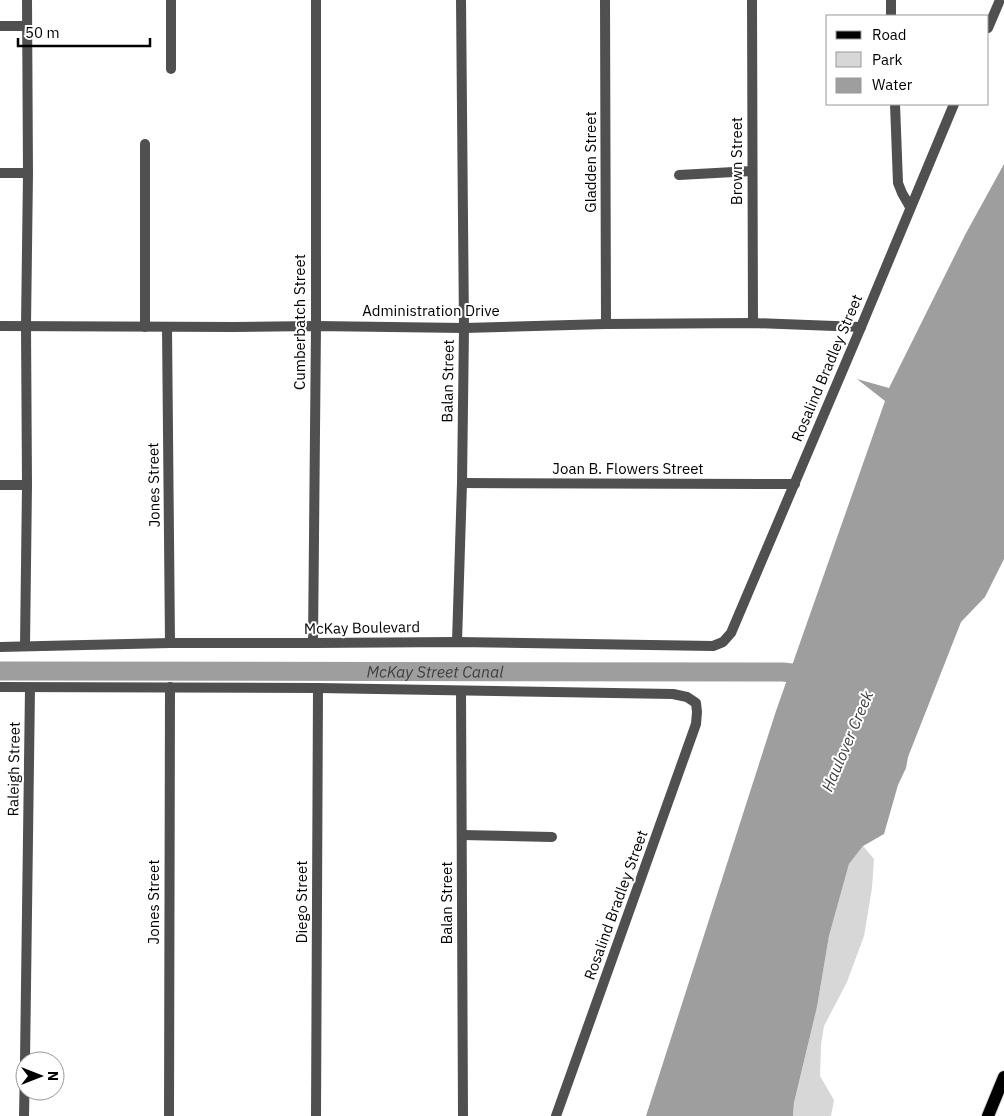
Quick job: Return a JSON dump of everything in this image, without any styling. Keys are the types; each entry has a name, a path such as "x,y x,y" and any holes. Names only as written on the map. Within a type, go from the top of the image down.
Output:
{"main road":[{"path":"988,1116 1004,1077"}],"street":[{"path":"25,646 28,173 27,0"},
{"path":"171,0 171,69"},
{"name":"Cumberbatch Street","path":"313,644 316,326 316,0"},
{"name":"Balan Street","path":"457,642 464,328 461,0"},
{"name":"Gladden Street","path":"605,0 606,324"},
{"name":"Brown Street","path":"752,0 753,323"},
{"path":"891,0 891,15"},
{"path":"989,26 1000,0"},
{"path":"0,26 26,26"},
{"path":"895,105 898,183 910,207"},
{"name":"Rosalind Bradley Street","path":"723,642 731,633 795,484 954,105"},
{"path":"145,144 145,327"},
{"path":"679,175 752,171"},
{"path":"0,173 28,173"},
{"name":"Administration Drive","path":"0,326 464,328 606,324 753,323 861,327"},
{"name":"Jones Street","path":"167,327 170,644"},
{"name":"Joan B. Flowers Street","path":"462,483 795,484"},
{"path":"0,485 27,485"},
{"name":"McKay Boulevard","path":"0,647 457,642 713,646 723,642"},
{"path":"0,687 318,688 461,691"},
{"name":"Jones Street","path":"169,1116 170,687"},
{"name":"Raleigh Street","path":"25,1051 30,688"},
{"name":"Diego Street","path":"316,1116 318,688"},
{"name":"Balan Street","path":"461,691 463,1116"},
{"name":"Rosalind Bradley Street","path":"461,691 673,694 696,702 696,724 556,1116"},
{"path":"462,835 552,837"},
{"path":"24,1101 24,1116"}],"green space":[{"path":"863,846 874,859 872,888 864,936 847,982 824,1026 821,1045 820,1076 834,1100 831,1116 793,1116 794,1104 817,1007 829,936 849,864"}],"water":[{"name":"Haulover Creek","path":"1004,164 1004,559 985,597 961,622 908,757 884,834 863,846 849,864 829,936 817,1007 794,1103 793,1116 646,1116 776,711 885,401 857,379 889,388 965,235"}],"waterway":[{"name":"McKay Street Canal","path":"0,671 783,672 800,674 815,680"}]}
